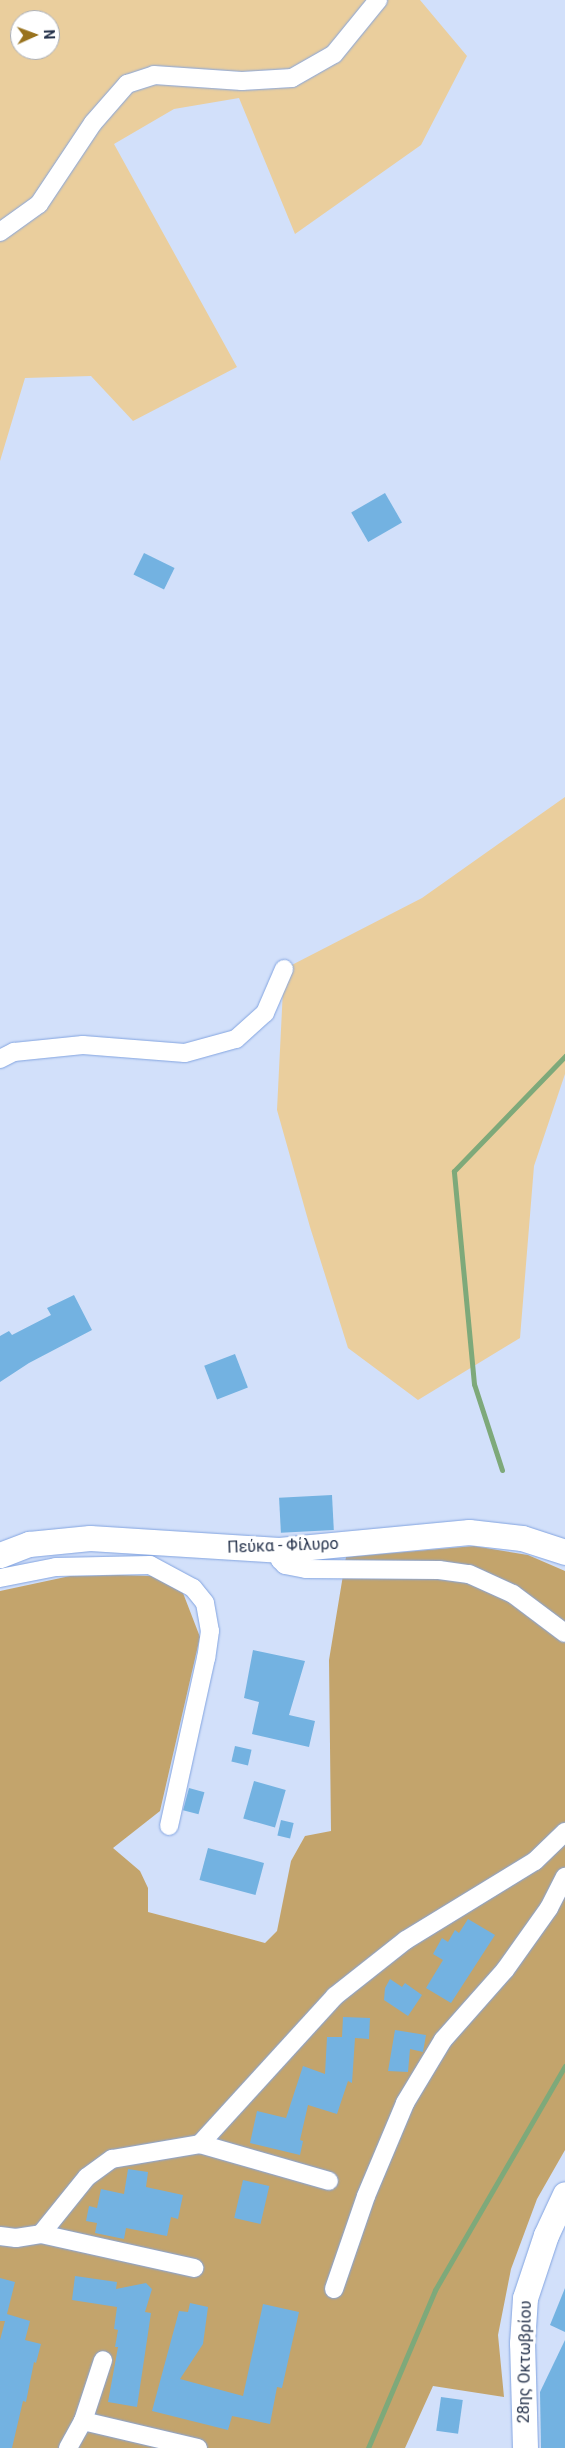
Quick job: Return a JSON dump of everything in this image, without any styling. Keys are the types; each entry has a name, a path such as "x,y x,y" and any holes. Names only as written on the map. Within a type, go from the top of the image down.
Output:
{"main road":[{"name":"Πεύκα - Φίλυρο","path":"0,1555 23,1545 90,1538 279,1550 469,1532 522,1538 565,1552"},
{"name":"28ης Οκτωβρίου","path":"525,2448 522,2343 525,2298 546,2235 565,2194"}],"street":[{"path":"0,232 39,204 93,123 127,84 154,75 242,81 292,78 334,54 378,0"},
{"path":"0,1059 14,1052 83,1045 185,1053 236,1039 265,1014 284,968"},
{"path":"279,1550 280,1560 285,1565 306,1569 438,1570 469,1574 513,1594 565,1633"},
{"path":"0,1578 56,1567 150,1565 193,1588 205,1603 210,1631 206,1658 169,1826"},
{"path":"200,2144 335,1996 406,1940 535,1861 565,1832"},
{"path":"334,2289 366,2196 405,2103 431,2057 454,2026 506,1970 549,1908 565,1877"},
{"path":"41,2234 87,2177 112,2159 200,2144 329,2182"},
{"path":"0,2236 16,2238 41,2234 194,2268"},
{"path":"68,2448 83,2421 103,2360"},
{"path":"83,2421 198,2448"}],"shaded area":[{"path":"0,0 420,0 467,56 421,145 295,234 239,98 174,109 114,144 237,367 133,421 91,376 25,378 0,461"},
{"path":"565,797 565,1074 534,1166 520,1338 418,1400 348,1348 310,1227 277,1110 284,969 422,898"},
{"path":"474,1546 528,1555 565,1571 565,2150 537,2199 511,2269 498,2335 504,2397 433,2386 405,2448 0,2448 0,1591 70,1576 119,1575 153,1576 183,1593 200,1637 160,1811 113,1848 140,1871 148,1888 148,1912 265,1943 277,1931 291,1861 305,1836 331,1831 329,1660 346,1557"}],"building":[{"path":"385,493 402,522 368,542 351,512"},
{"path":"144,553 175,568 164,589 133,575"},
{"path":"74,1295 92,1330 29,1363 0,1382 0,1336 9,1331 12,1335 51,1315 47,1308"},
{"path":"235,1354 248,1388 217,1399 204,1366"},
{"path":"332,1495 334,1530 281,1533 279,1498"},
{"path":"253,1650 305,1661 289,1715 315,1721 309,1747 252,1734 259,1702 244,1698"},
{"path":"235,1746 252,1750 248,1765 231,1762"},
{"path":"254,1781 286,1790 275,1828 243,1818"},
{"path":"189,1788 204,1792 199,1814 183,1810"},
{"path":"281,1820 294,1823 290,1839 277,1836"},
{"path":"208,1848 264,1863 255,1895 199,1880"},
{"path":"468,1919 495,1935 451,2003 426,1988 443,1960 433,1954 442,1938 448,1942 455,1930 459,1933"},
{"path":"390,1979 402,1987 405,1983 422,1995 408,2016 384,2000 385,1988"},
{"path":"343,2017 370,2018 369,2039 355,2038 352,2083 348,2081 337,2114 308,2105 300,2140 303,2141 300,2155 250,2143 257,2111 286,2118 303,2066 325,2074 327,2037 342,2037"},
{"path":"395,2030 426,2035 423,2052 410,2049 408,2072 388,2071"},
{"path":"128,2169 148,2172 146,2187 183,2195 178,2219 171,2217 167,2236 126,2228 124,2239 95,2233 97,2223 86,2221 89,2206 97,2208 101,2189 124,2194"},
{"path":"243,2180 269,2186 261,2224 234,2218"},
{"path":"75,2276 117,2282 116,2289 146,2283 152,2289 145,2312 151,2313 137,2407 108,2402 118,2347 115,2347 118,2330 114,2329 117,2307 72,2300"},
{"path":"0,2278 15,2282 7,2314 30,2321 25,2340 41,2344 36,2363 34,2362 26,2402 23,2401 12,2448 0,2448 0,2340 5,2321 0,2321"},
{"path":"565,2288 565,2332 550,2325"},
{"path":"190,2303 208,2307 203,2344 180,2379 243,2396 263,2304 299,2312 282,2388 277,2387 270,2424 232,2416 228,2430 152,2411 179,2311 188,2312"},
{"path":"565,2340 565,2448 541,2448 540,2392"},
{"path":"441,2397 463,2400 458,2434 436,2431"}],"waterway":[{"path":"502,1470 474,1384 454,1171 565,1056"},
{"path":"368,2448 435,2290 565,2066"}]}
